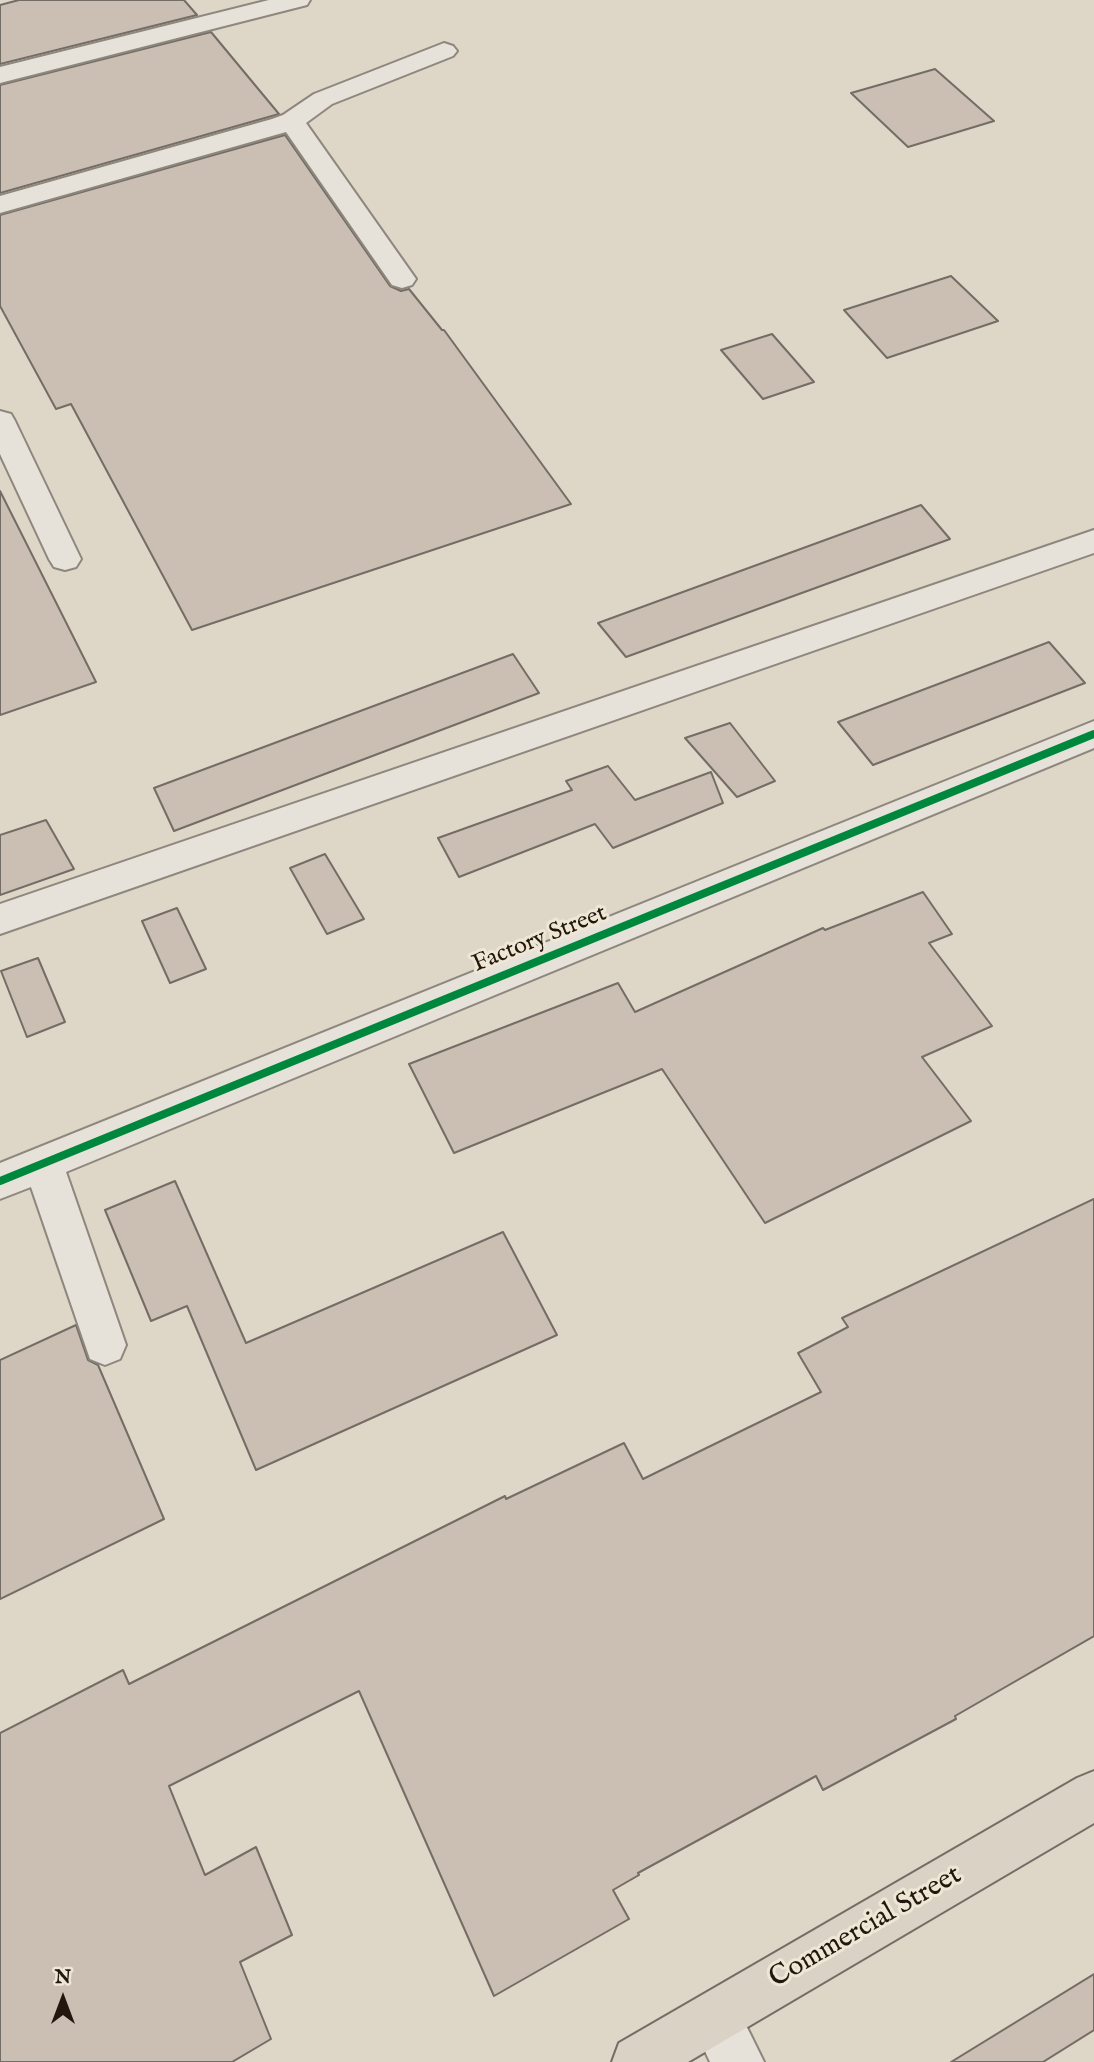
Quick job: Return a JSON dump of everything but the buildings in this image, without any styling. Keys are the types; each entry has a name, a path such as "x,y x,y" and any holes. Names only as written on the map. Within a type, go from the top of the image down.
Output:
{"main road":[{"name":"Commercial Street","path":"638,2062 1094,1795"}],"street":[{"path":"0,75 298,0"},
{"path":"0,205 292,121 323,99 444,51"},
{"path":"292,121 402,279"},
{"path":"0,422 65,559"},
{"path":"0,919 1094,541"},
{"name":"Factory Street","path":"0,1181 1094,734"},
{"path":"43,1163 105,1345"},
{"path":"715,2017 738,2062"}],"cycle path":[{"path":"0,1181 1094,734"}]}
